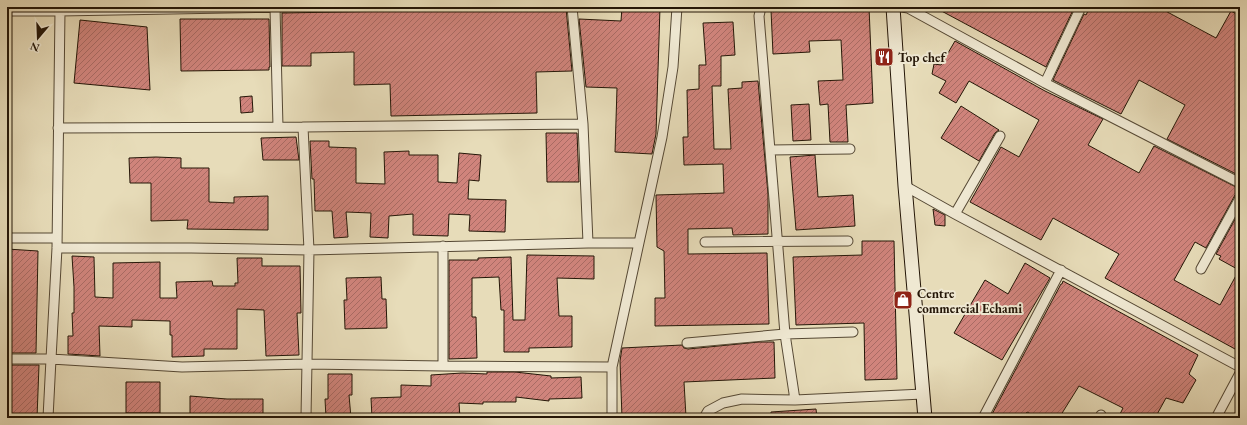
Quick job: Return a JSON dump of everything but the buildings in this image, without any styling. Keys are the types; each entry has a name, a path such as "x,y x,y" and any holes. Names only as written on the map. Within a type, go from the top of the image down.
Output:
{"street":[{"path":"7,11 60,9 286,7"},
{"path":"572,7 583,124 588,243"},
{"path":"612,418 612,366 662,137 674,68 677,7"},
{"path":"761,7 759,16 785,334 795,400"},
{"path":"893,7 905,186 925,418"},
{"path":"906,7 1045,83 1240,184"},
{"path":"1045,83 1081,7"},
{"path":"275,8 278,127"},
{"path":"48,418 57,248 60,9"},
{"path":"58,128 583,124"},
{"path":"303,127 309,250 306,418"},
{"path":"955,214 1000,136"},
{"path":"770,150 850,149"},
{"path":"905,186 1240,367"},
{"path":"1201,270 1240,198"},
{"path":"7,238 56,238"},
{"path":"705,242 848,241"},
{"path":"57,248 309,250 638,243"},
{"path":"443,246 443,366"},
{"path":"983,418 1061,270"},
{"path":"687,343 785,334 853,332"},
{"path":"7,359 182,367 307,364 612,366"},
{"path":"1216,418 1240,373"},
{"path":"704,418 708,411 723,403 742,399 795,400 923,394"}],"place":[{"name":"Top chef","path":"884,57"},
{"name":"Centre commercial Echami","path":"903,300"}]}
